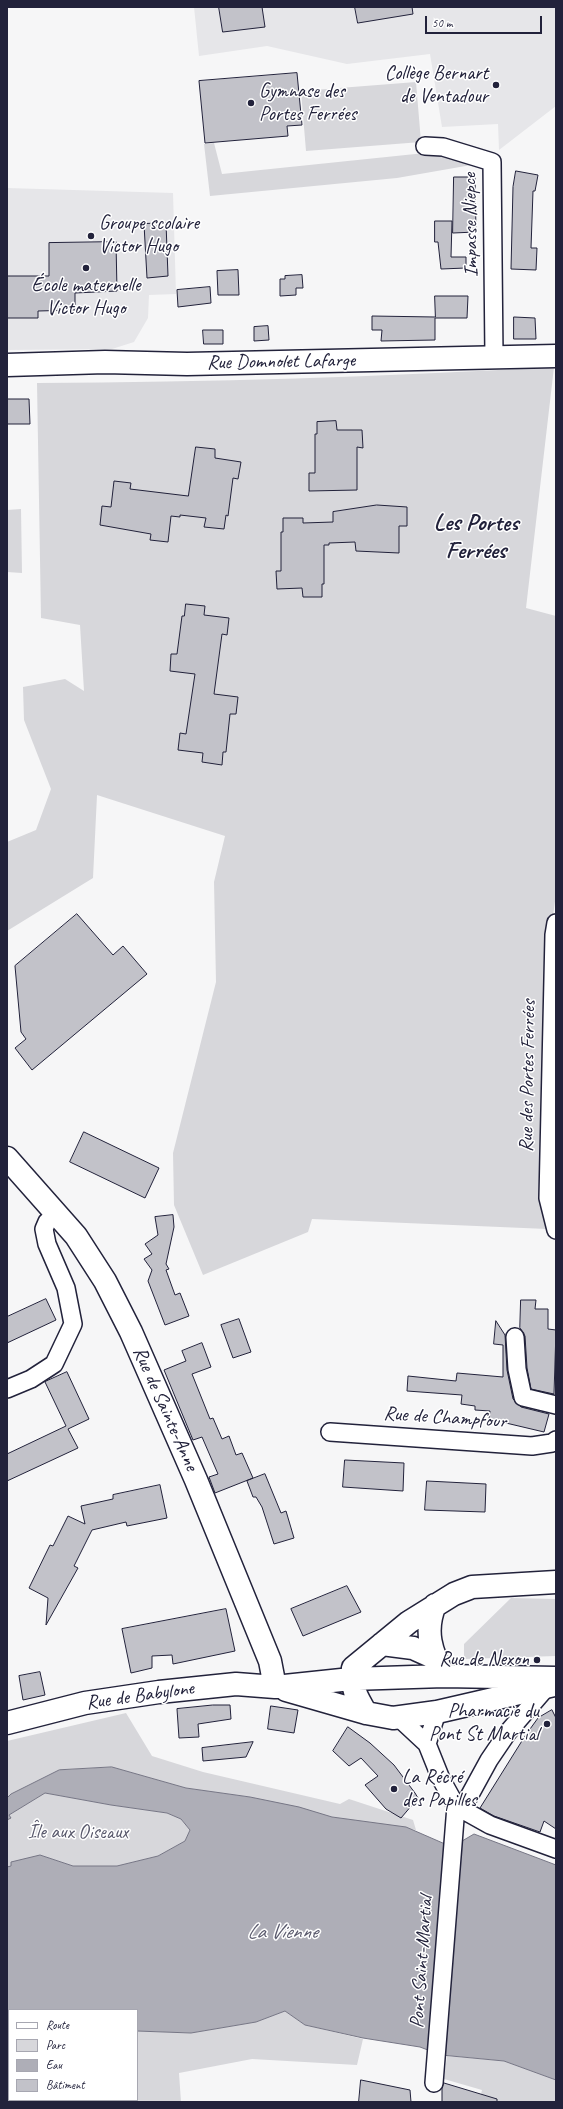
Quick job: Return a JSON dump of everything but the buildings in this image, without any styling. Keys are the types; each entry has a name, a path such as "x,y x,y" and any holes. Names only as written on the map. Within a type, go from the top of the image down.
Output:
{"street":[{"name":"Impasse Niepce","path":"425,146 443,147 492,162 494,357"},
{"name":"Rue Domnolet Lafarge","path":"7,365 105,362 187,364 556,356"},
{"name":"Rue des Portes Ferrées","path":"556,923 554,935 548,1198 556,1230"},
{"name":"Rue de Sainte-Anne","path":"7,1158 76,1236 105,1281 131,1332 233,1569 270,1661 275,1687"},
{"path":"7,1389 31,1379 54,1364 73,1324 66,1288 47,1244 44,1229 47,1222 57,1213"},
{"path":"515,1337 517,1370 522,1397 556,1405"},
{"name":"Rue de Champfour","path":"330,1432 532,1446 552,1443 556,1440"},
{"path":"366,1714 356,1696 351,1679 353,1668 382,1644 435,1605 472,1587 556,1582"},
{"path":"427,1744 437,1712 444,1676 433,1657 429,1630 429,1619 435,1605"},
{"path":"382,1644 413,1648 433,1657"},
{"name":"Rue de Babylone","path":"7,1723 85,1703 159,1692 236,1684 275,1687 351,1679 444,1676 553,1683"},
{"path":"456,1806 466,1802 489,1760 508,1732 553,1683"},
{"name":"Rue de Babylone","path":"275,1687 366,1714 398,1717 437,1712 553,1683"},
{"path":"398,1717 427,1744 441,1778 456,1806 490,1825 556,1849"},
{"name":"Pont Saint-Martial","path":"434,2083 456,1806"}],"shaded area":[{"name":"Collège Bernart de Ventadour","path":"194,7 556,7 556,106 499,150 498,124 442,127 430,54 347,64 267,46 199,56"},
{"name":"Groupe scolaire Victor Hugo","path":"7,188 173,193 176,294 149,295 148,318 134,342 112,349 7,350"}],"green space":[{"path":"416,82 421,142 306,151 301,91"},
{"path":"214,143 222,174 425,153 477,164 397,178 210,196 204,144"},
{"path":"554,367 526,608 556,616 556,894 545,975 542,1191 547,1229 312,1219 308,1232 203,1275 174,1205 173,1153 216,982 214,882 225,836 97,795 93,878 7,931 7,842 36,830 51,789 24,720 23,687 65,679 84,691 80,625 41,618 37,383 296,378 425,374"},
{"path":"21,509 22,573 7,572 7,510"},
{"path":"511,1598 556,1599 556,1656 464,1659 464,1644"},
{"path":"126,1713 152,1756 203,1772 340,1804 349,1799 413,1820 416,1830 332,1817 250,1797 186,1788 112,1767 59,1770 11,1794 7,1798 7,1741"},
{"name":"Île aux Oiseaux","path":"45,1793 167,1813 181,1819 190,1830 185,1841 158,1856 117,1866 73,1866 40,1855 7,1867 7,1820 11,1818 9,1815"},
{"path":"285,2011 305,2025 363,2039 357,2065 252,2059 179,2073 181,2102 7,2102 8,2060 8,2101 138,2101 138,2031 191,2033 256,2022"},
{"path":"447,2056 504,2061 556,2080 556,2102 479,2102 482,2090 444,2079"}],"water":[{"name":"La Vienne","path":"112,1767 186,1788 250,1797 299,1807 332,1817 406,1827 445,1844 457,1844 474,1834 556,1865 556,2080 504,2061 441,2055 420,2047 363,2038 305,2025 285,2011 256,2022 191,2033 138,2031 138,2009 8,2009 7,2061 7,1867 11,1866 11,1862 40,1855 73,1866 117,1866 158,1856 185,1841 190,1830 181,1819 167,1813 45,1793 9,1815 11,1818 7,1820 7,1798 11,1794 59,1770"}],"place":[{"name":"Collège Bernart de Ventadour","path":"496,85"},
{"name":"Gymnase des Portes Ferrées","path":"251,103"},
{"name":"Groupe scolaire Victor Hugo","path":"91,236"},
{"name":"École maternelle Victor Hugo","path":"86,268"},
{"name":"Rue de Nexon","path":"537,1660"},
{"name":"Pharmacie du Pont St Martial","path":"547,1724"},
{"name":"La Récré des Papilles","path":"394,1789"}],"district":[{"name":"Les Portes Ferrées","path":"476,538"}]}
